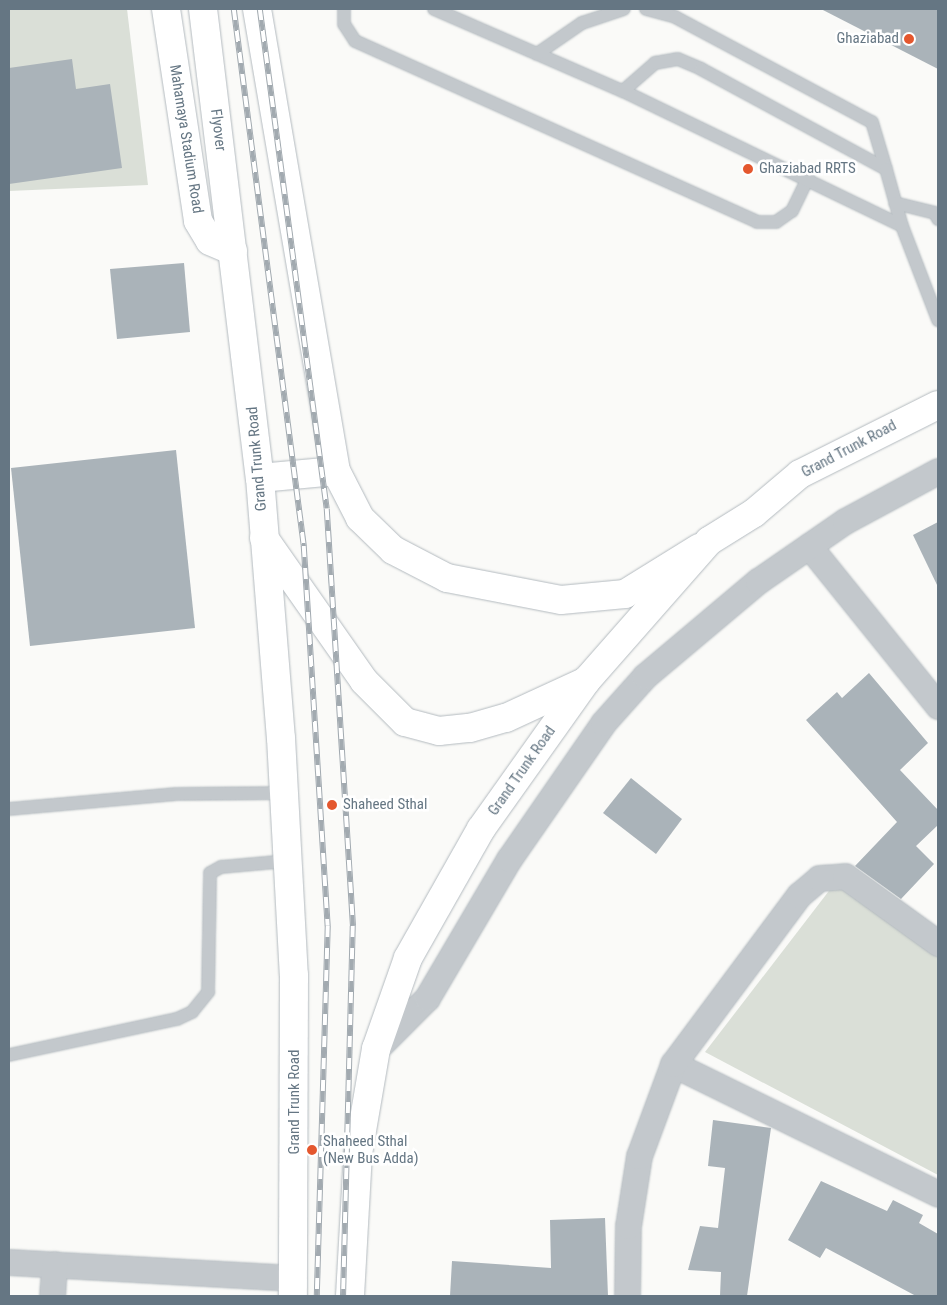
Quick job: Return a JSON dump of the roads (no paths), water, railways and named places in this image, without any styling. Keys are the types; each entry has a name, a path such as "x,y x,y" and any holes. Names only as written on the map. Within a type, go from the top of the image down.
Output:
{"main road":[{"name":"Mahamaya Stadium Road","path":"166,9 201,229 210,241 233,251"},
{"name":"Flyover","path":"203,9 233,251"},
{"path":"258,9 336,471 360,518 393,550 446,578 530,596 590,600 625,594 709,542"},
{"name":"Grand Trunk Road","path":"233,251 260,478 285,793 294,975 293,1287"},
{"name":"Grand Trunk Road","path":"350,1296 358,1154 376,1049 408,958 481,829 587,680 709,542 754,513 800,474 938,405"},
{"path":"260,478 336,471"},
{"path":"264,537 364,681 405,722 439,730 470,728 506,718 587,680"}],"street":[{"path":"376,1049 427,998 510,859 604,723 682,644 809,546 938,471"},
{"path":"809,546 938,706"},
{"path":"627,1296 628,1226 639,1156 673,1064 799,896 819,878 845,876 938,943"},
{"path":"673,1064 938,1194"},
{"path":"9,1262 54,1264 293,1287"},
{"path":"52,1296 54,1264"}],"lane":[{"path":"344,9 344,24 355,41 757,222 776,222 792,211 808,178"},
{"path":"434,9 623,91 808,178 902,226"},
{"path":"537,54 582,23 624,9"},
{"path":"646,9 675,17 872,122 902,226 938,320"},
{"path":"623,91 655,63 678,59 886,169"},
{"path":"895,203 935,213 938,219"},
{"path":"9,809 176,794 285,793"},
{"path":"9,1055 177,1019 192,1012 208,992 210,873 221,867 288,860"}],"railway":[{"path":"234,9 304,546 328,926 317,1296"},
{"path":"260,9 327,509 353,926 343,1296"}],"place":[{"name":"Ghaziabad","path":"909,39"},
{"name":"Ghaziabad RRTS","path":"748,169"},
{"name":"Shaheed Sthal","path":"332,805"},
{"name":"Shaheed Sthal (New Bus Adda)","path":"312,1150"}]}
